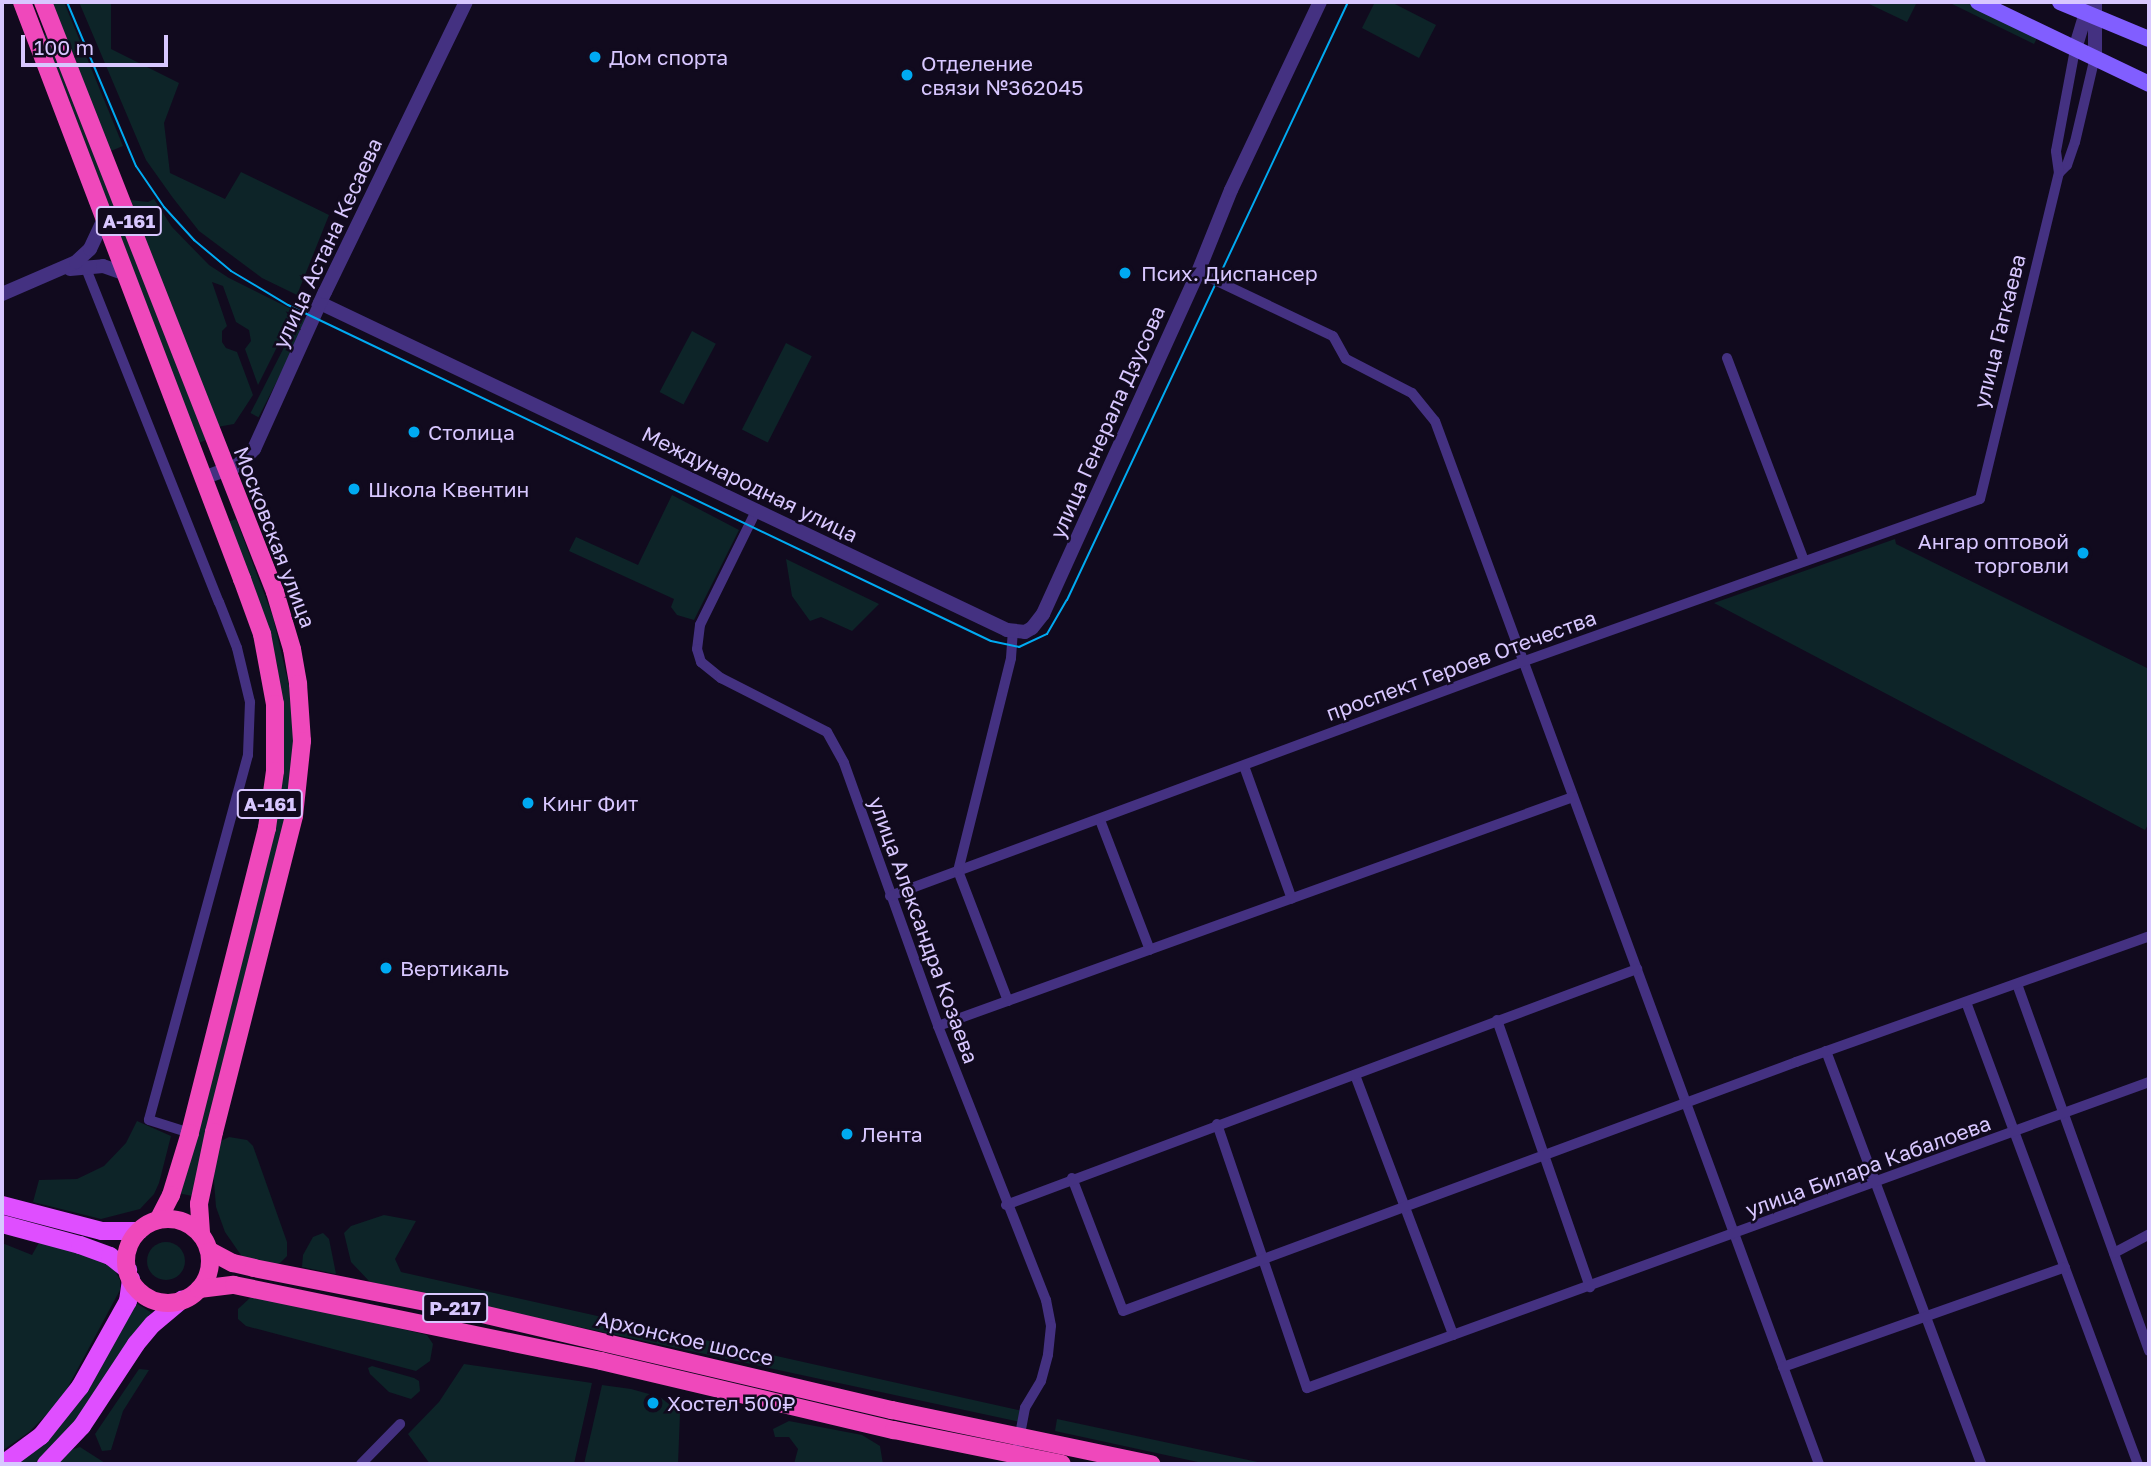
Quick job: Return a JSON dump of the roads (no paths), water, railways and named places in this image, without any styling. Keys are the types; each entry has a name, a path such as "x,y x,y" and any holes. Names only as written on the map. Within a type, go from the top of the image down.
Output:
{"highway":[{"name":"А-161","path":"22,2 262,634 275,704 276,747 267,828 190,1133 171,1195 158,1220"},
{"name":"Московская улица","path":"43,2 284,618 298,684 302,741 295,816 206,1171 200,1204 206,1243"},
{"path":"158,1220 179,1220 206,1243 209,1272 199,1289 183,1300 156,1301 136,1288 129,1275 128,1248 139,1231 158,1220"},
{"name":"Архонское шоссе","path":"206,1243 233,1263 254,1268 461,1309 892,1410 1151,1464"},
{"name":"Архонское шоссе","path":"199,1289 234,1285 601,1361 894,1430 1062,1464"}],"main road":[{"path":"1978,2 2149,84"},
{"path":"2060,2 2092,8 2149,39"},
{"path":"2,1205 102,1231 139,1231"},
{"path":"2,1224 110,1256 129,1275 128,1301 80,1387 41,1436 3,1464"},
{"path":"46,1464 82,1426 136,1344 153,1324 183,1300"}],"street":[{"name":"улица Астана Кесаева","path":"203,478 238,464 254,449 320,303 466,2"},
{"name":"улица Генерала Дзусова","path":"1013,631 1025,632 1032,628 1043,614 1198,272 1231,190 1320,2"},
{"path":"2092,8 2095,57"},
{"name":"улица Гагкаева","path":"1980,499 2059,173 2056,152 2074,50 2092,8"},
{"name":"улица Гагкаева","path":"2059,173 2067,164 2075,142 2095,57"},
{"path":"2,294 76,262 90,249 104,219"},
{"path":"54,272 85,266 103,266 126,274"},
{"path":"85,266 232,637 250,702 248,755 149,1120 190,1133"},
{"name":"улица Билара Кабалоева","path":"1198,272 1333,336 1346,359 1412,393 1422,401 1435,421 1819,1464"},
{"name":"Международная улица","path":"320,303 1013,631"},
{"path":"1727,358 1804,561"},
{"name":"проспект Героев Отечества","path":"890,896 1522,662 1980,499"},
{"name":"улица Александра Козаева","path":"757,509 699,625 696,637 701,662 721,678 827,732 844,763 938,1026 1006,1205 1046,1300 1051,1326 1041,1381 1025,1408 1016,1455"},
{"path":"1008,1001 958,871 1011,658 1013,631"},
{"path":"1244,766 1292,898"},
{"path":"938,1026 1573,797"},
{"path":"1100,820 1150,950"},
{"path":"1072,1178 1123,1311 1826,1051 2149,936"},
{"path":"1006,1205 1072,1178 1637,969"},
{"path":"2017,984 2149,1351"},
{"path":"1966,1002 2138,1464"},
{"path":"1497,1020 1590,1287"},
{"path":"1826,1051 1981,1464"},
{"path":"1354,1075 1453,1335"},
{"name":"улица Билара Кабалоева","path":"1217,1124 1307,1388 2149,1082"},
{"path":"2114,1253 2149,1234"},
{"path":"1783,1367 2065,1267"},
{"path":"361,1464 400,1424"}],"tram line":[{"path":"67,2 136,166 164,207 194,240 231,271 288,305 991,641 1019,647 1047,634 1067,600 1348,2"}],"place":[{"name":"Дом спорта","path":"595,57"},
{"name":"Отделение связи №362045","path":"907,75"},
{"name":"Псих. Диспансер","path":"1125,273"},
{"name":"Столица","path":"414,432"},
{"name":"Школа Квентин","path":"354,489"},
{"name":"Ангар оптовой торговли","path":"2083,553"},
{"name":"Кинг Фит","path":"528,803"},
{"name":"Вертикаль","path":"386,968"},
{"name":"Лента","path":"847,1134"},
{"name":"Хостел 500₽","path":"653,1403"}]}
